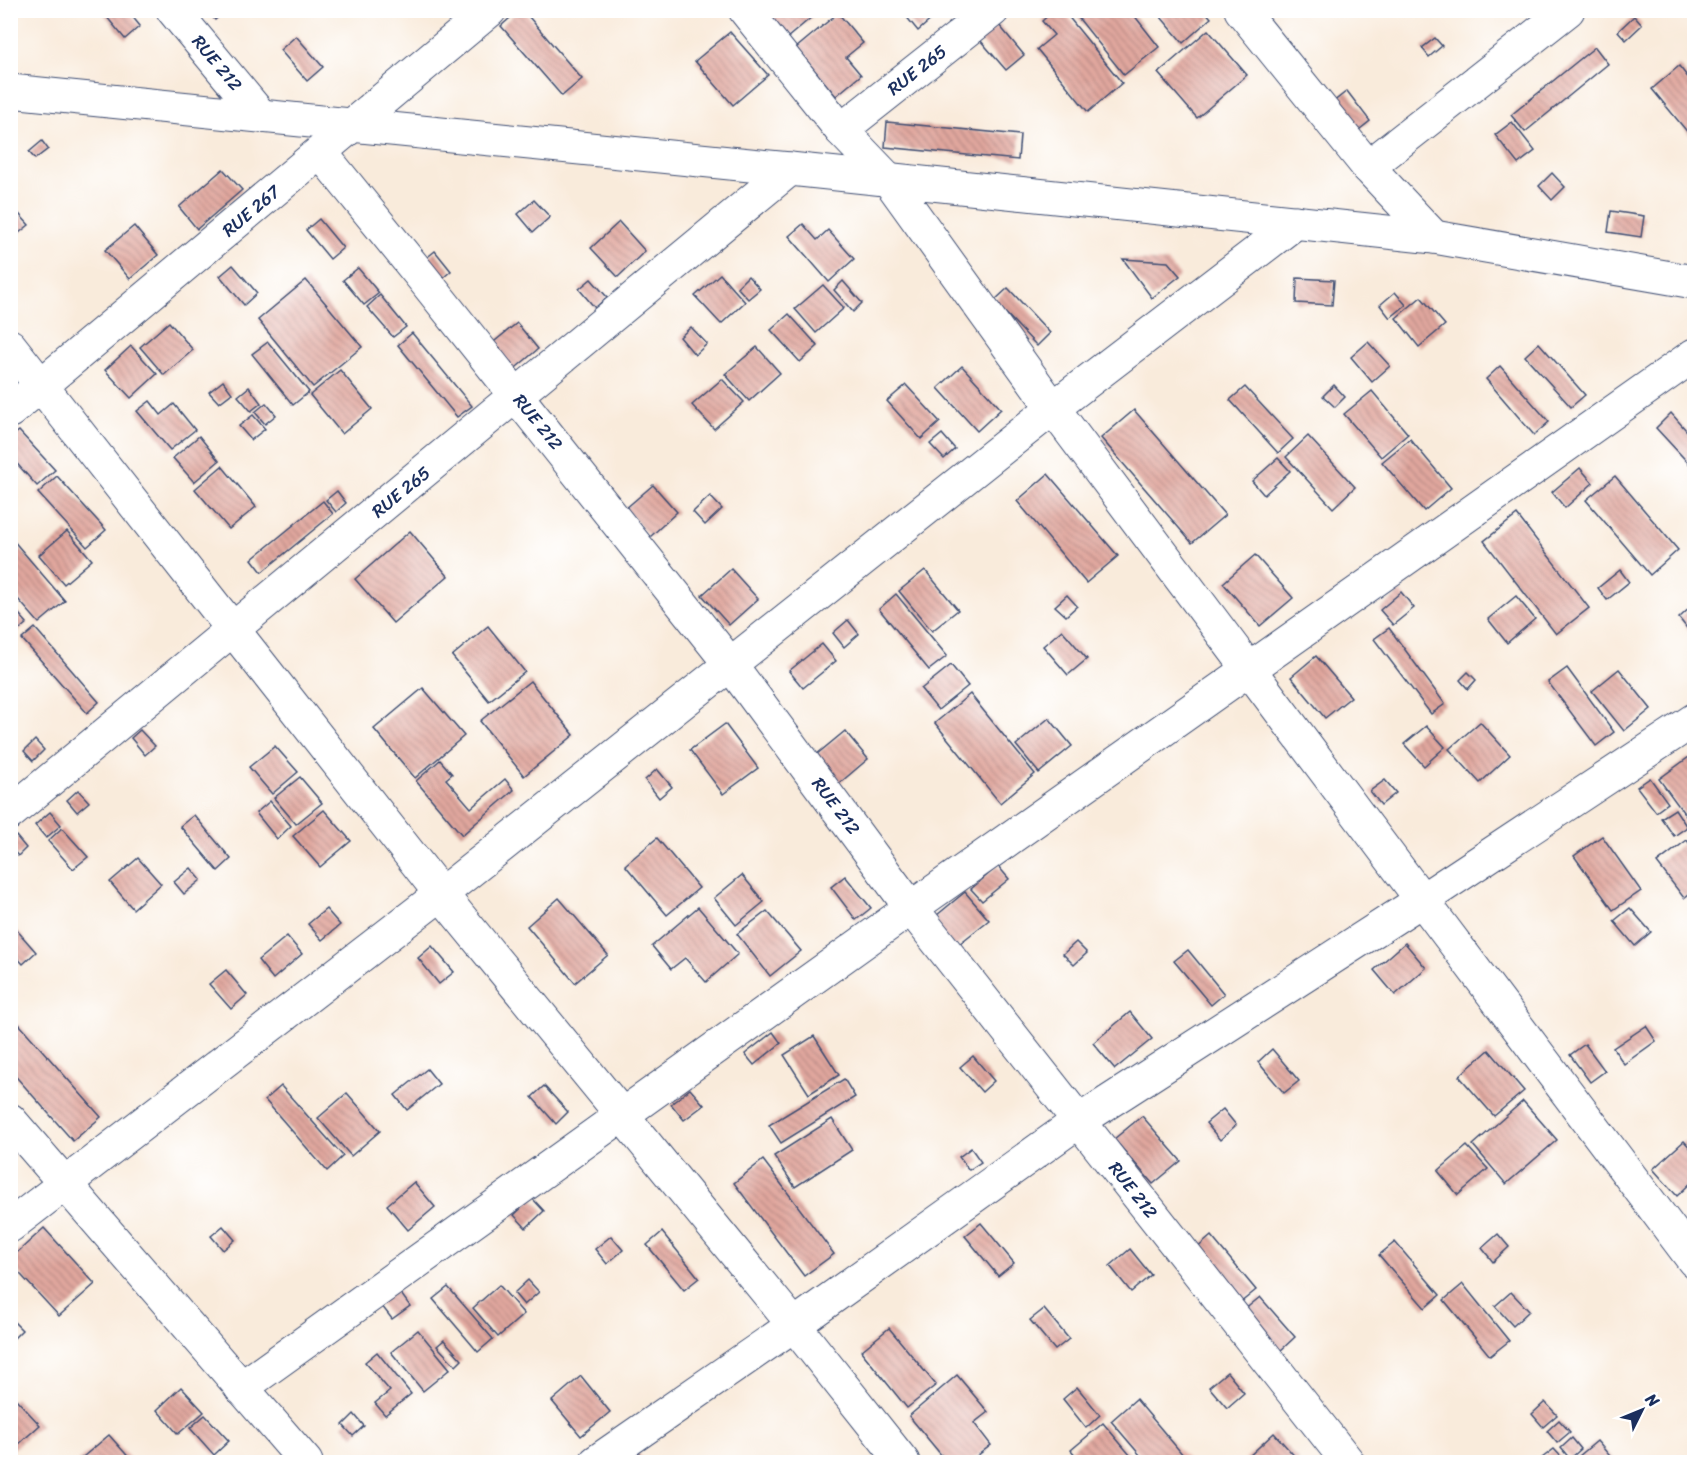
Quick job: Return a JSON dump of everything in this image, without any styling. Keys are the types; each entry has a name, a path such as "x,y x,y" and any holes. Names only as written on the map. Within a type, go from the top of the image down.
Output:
{"street":[{"name":"RUE 212","path":"173,10 261,116"},
{"name":"RUE 267","path":"10,411 490,10"},
{"path":"745,10 841,130 889,180 1053,408 1695,1261"},
{"name":"RUE 265","path":"841,130 993,10"},
{"path":"1241,10 1368,167 1434,237"},
{"path":"1368,167 1568,10"},
{"path":"10,91 790,169 1434,237 1695,282"},
{"name":"RUE 212","path":"321,153 730,664 911,908 1348,1462"},
{"name":"RUE 265","path":"10,813 790,169"},
{"path":"10,1226 441,894 1053,408 1296,222"},
{"path":"10,346 441,894 794,1325 903,1462"},
{"path":"241,1388 911,908 1695,355"},
{"path":"596,1462 794,1325 1079,1121 1422,900 1695,720"},
{"path":"10,1120 306,1462"}],"building":[{"path":"101,10 127,10 140,26 125,39"},
{"path":"207,10 226,10 215,20"},
{"path":"519,10 523,10 582,79 562,96 501,26"},
{"path":"764,10 820,10 787,38"},
{"path":"901,10 942,10 918,31"},
{"path":"1054,10 1063,10 1122,83 1088,112 1037,49 1054,35 1042,21"},
{"path":"1072,10 1130,10 1159,47 1124,75"},
{"path":"1155,10 1204,10 1211,18 1183,43"},
{"path":"838,13 863,43 846,57 861,75 836,96 796,48"},
{"path":"1634,16 1642,25 1626,40 1618,31"},
{"path":"999,25 1024,55 1006,70 980,40"},
{"path":"1208,30 1247,75 1197,118 1158,73"},
{"path":"730,32 768,75 733,105 695,61"},
{"path":"296,36 323,67 307,81 280,50"},
{"path":"1435,38 1442,46 1429,57 1422,48"},
{"path":"1595,47 1608,64 1525,132 1511,115"},
{"path":"1679,66 1694,85 1694,140 1652,89"},
{"path":"1347,91 1370,121 1355,133 1332,103"},
{"path":"887,122 1020,135 1018,160 885,147"},
{"path":"1512,122 1535,151 1518,164 1495,135"},
{"path":"42,141 48,149 35,159 29,152"},
{"path":"223,169 242,190 197,229 179,207"},
{"path":"1552,173 1565,187 1552,200 1539,186"},
{"path":"534,200 550,217 533,232 518,214"},
{"path":"10,204 29,225 10,240"},
{"path":"1611,211 1644,216 1641,237 1608,232"},
{"path":"319,219 343,248 330,259 306,230"},
{"path":"619,222 645,251 618,277 591,248"},
{"path":"803,224 817,240 828,230 854,259 829,282 789,236"},
{"path":"134,226 158,255 130,279 105,250"},
{"path":"435,251 451,271 437,283 420,263"},
{"path":"1123,259 1168,262 1180,276 1152,298"},
{"path":"233,265 257,293 244,305 220,276"},
{"path":"358,268 379,293 364,305 343,280"},
{"path":"720,274 745,302 721,324 695,296"},
{"path":"748,276 760,289 748,299 737,287"},
{"path":"1297,278 1334,280 1332,305 1296,303"},
{"path":"591,279 607,297 595,308 579,289"},
{"path":"306,280 362,347 313,387 258,320"},
{"path":"843,281 862,303 853,312 834,290"},
{"path":"823,285 844,308 816,333 795,309"},
{"path":"1008,288 1050,333 1037,346 994,301"},
{"path":"1395,292 1406,305 1390,318 1380,305"},
{"path":"380,295 406,327 393,337 367,307"},
{"path":"1421,297 1445,325 1419,347 1396,318"},
{"path":"789,314 818,346 800,362 771,330"},
{"path":"169,322 193,350 164,375 140,347"},
{"path":"517,323 538,349 511,372 490,345"},
{"path":"691,327 707,344 695,355 680,337"},
{"path":"412,333 472,406 457,417 398,345"},
{"path":"268,342 309,392 293,405 252,354"},
{"path":"1368,342 1390,366 1372,382 1351,357"},
{"path":"1539,343 1585,395 1571,407 1525,356"},
{"path":"131,346 157,374 131,398 105,370"},
{"path":"757,347 780,373 749,401 725,374"},
{"path":"962,366 1001,409 977,431 938,388"},
{"path":"1500,366 1549,422 1534,435 1486,379"},
{"path":"340,370 372,409 342,434 310,395"},
{"path":"722,379 744,402 714,429 692,405"},
{"path":"223,381 232,393 219,403 209,392"},
{"path":"906,385 940,422 921,439 887,401"},
{"path":"1334,385 1345,397 1335,407 1323,396"},
{"path":"249,387 261,403 251,411 238,396"},
{"path":"1245,387 1293,439 1278,453 1230,400"},
{"path":"1372,391 1408,434 1381,457 1344,414"},
{"path":"150,401 161,415 174,404 195,430 170,450 137,411"},
{"path":"266,403 276,415 265,424 255,412"},
{"path":"1134,410 1225,515 1192,543 1101,438"},
{"path":"1671,413 1694,439 1694,469 1656,428"},
{"path":"253,415 265,429 251,440 239,426"},
{"path":"19,431 55,470 37,486 10,456 10,438"},
{"path":"942,434 955,449 944,459 930,444"},
{"path":"199,436 219,461 194,482 173,458"},
{"path":"1308,436 1355,487 1333,508 1286,457"},
{"path":"1410,439 1451,488 1424,511 1382,462"},
{"path":"1278,458 1290,471 1264,495 1252,481"},
{"path":"222,466 256,507 229,529 195,489"},
{"path":"1580,468 1593,483 1565,508 1552,492"},
{"path":"1048,474 1118,556 1086,583 1017,501"},
{"path":"57,476 106,530 87,547 38,493"},
{"path":"1615,476 1678,550 1650,575 1586,500"},
{"path":"653,485 677,512 650,537 625,509"},
{"path":"337,491 346,503 336,512 326,500"},
{"path":"710,496 722,509 705,525 693,512"},
{"path":"323,501 333,514 262,572 252,559"},
{"path":"1517,515 1589,608 1556,634 1484,541"},
{"path":"67,531 92,560 64,584 39,555"},
{"path":"410,531 448,576 393,623 355,579"},
{"path":"12,539 65,601 39,623 10,590 10,541"},
{"path":"1255,555 1293,598 1260,626 1223,583"},
{"path":"731,569 758,599 729,625 702,595"},
{"path":"925,570 958,610 932,631 899,591"},
{"path":"1620,570 1629,582 1607,600 1598,588"},
{"path":"1401,592 1414,608 1393,625 1380,610"},
{"path":"896,594 947,656 929,670 879,609"},
{"path":"1067,595 1077,606 1066,616 1055,606"},
{"path":"1516,596 1535,619 1507,643 1488,619"},
{"path":"10,604 27,623 15,633 10,628"},
{"path":"1694,604 1694,637 1679,618"},
{"path":"848,620 859,634 844,647 833,633"},
{"path":"488,626 525,672 489,701 452,656"},
{"path":"35,628 99,702 87,713 22,639"},
{"path":"1389,628 1445,704 1431,714 1374,639"},
{"path":"1062,630 1087,659 1068,675 1043,646"},
{"path":"822,644 836,661 803,688 789,671"},
{"path":"1316,656 1351,697 1325,718 1291,677"},
{"path":"951,665 968,686 938,710 921,689"},
{"path":"1567,668 1614,732 1596,746 1548,682"},
{"path":"1619,669 1651,709 1624,731 1592,691"},
{"path":"1468,672 1476,680 1468,689 1460,680"},
{"path":"530,681 574,735 524,776 480,721"},
{"path":"423,688 464,736 415,778 374,729"},
{"path":"970,694 1035,774 1000,803 935,723"},
{"path":"1049,718 1072,746 1039,773 1016,745"},
{"path":"1480,722 1510,755 1480,783 1449,749"},
{"path":"725,724 758,768 723,794 690,750"},
{"path":"1426,726 1445,747 1424,766 1404,744"},
{"path":"140,730 155,746 145,755 131,738"},
{"path":"845,731 868,759 835,787 811,759"},
{"path":"35,740 44,750 33,761 24,751"},
{"path":"275,746 298,772 272,794 249,767"},
{"path":"1689,757 1694,764 1694,827 1659,779"},
{"path":"440,760 452,774 446,779 471,808 505,779 514,790 462,835 416,781"},
{"path":"657,769 672,787 659,798 645,780"},
{"path":"300,777 322,803 296,824 274,798"},
{"path":"1650,778 1668,803 1656,812 1637,787"},
{"path":"1385,780 1396,793 1381,805 1370,791"},
{"path":"78,790 89,802 77,812 67,800"},
{"path":"270,801 291,826 277,839 256,813"},
{"path":"1675,809 1687,827 1674,836 1661,818"},
{"path":"324,810 351,841 320,867 293,836"},
{"path":"50,812 61,825 46,838 35,825"},
{"path":"194,815 231,859 218,871 180,826"},
{"path":"62,828 88,857 73,869 48,841"},
{"path":"16,836 26,848 18,856 10,847 10,841"},
{"path":"1602,836 1641,891 1613,910 1574,856"},
{"path":"657,838 699,888 667,915 625,865"},
{"path":"1687,840 1694,850 1694,890 1684,898 1657,863"},
{"path":"138,858 161,884 133,909 110,882"},
{"path":"998,866 1009,879 982,901 971,889"},
{"path":"191,868 201,880 184,894 174,882"},
{"path":"742,875 764,902 736,925 714,898"},
{"path":"845,876 871,908 856,920 831,887"},
{"path":"965,892 989,920 954,948 931,920"},
{"path":"559,898 608,955 575,983 527,926"},
{"path":"698,907 738,954 706,982 685,958 671,969 652,946"},
{"path":"1630,908 1651,932 1635,946 1614,921"},
{"path":"326,909 340,925 322,940 308,924"},
{"path":"767,911 801,951 770,976 737,934"},
{"path":"15,928 36,952 23,964 10,950 10,932"},
{"path":"287,936 302,954 273,979 258,960"},
{"path":"1076,942 1087,953 1074,965 1063,954"},
{"path":"1405,943 1426,968 1395,995 1374,970"},
{"path":"432,946 454,972 439,984 418,958"},
{"path":"1188,950 1224,994 1211,1005 1174,961"},
{"path":"226,970 247,995 231,1009 209,984"},
{"path":"1130,1012 1152,1039 1115,1069 1093,1043"},
{"path":"19,1024 101,1117 73,1141 10,1070 10,1032"},
{"path":"1646,1026 1656,1041 1624,1064 1613,1048"},
{"path":"773,1032 781,1043 754,1065 745,1054"},
{"path":"814,1036 839,1075 809,1094 784,1055"},
{"path":"1585,1044 1605,1071 1590,1082 1570,1055"},
{"path":"1272,1049 1299,1081 1284,1093 1258,1062"},
{"path":"1489,1050 1524,1091 1494,1116 1459,1076"},
{"path":"973,1056 994,1081 982,1092 960,1067"},
{"path":"427,1069 439,1084 407,1110 395,1095"},
{"path":"844,1079 855,1097 781,1143 769,1125"},
{"path":"281,1086 343,1156 327,1171 265,1100"},
{"path":"544,1086 568,1112 556,1124 532,1097"},
{"path":"690,1089 704,1105 684,1120 671,1104"},
{"path":"347,1093 380,1131 351,1156 318,1118"},
{"path":"1523,1101 1557,1140 1506,1184 1473,1145"},
{"path":"1223,1109 1236,1125 1220,1140 1206,1123"},
{"path":"1142,1116 1181,1161 1153,1184 1114,1139"},
{"path":"832,1119 852,1150 795,1187 774,1156"},
{"path":"1684,1141 1694,1152 1694,1180 1677,1196 1653,1169"},
{"path":"1467,1146 1488,1169 1458,1195 1438,1171"},
{"path":"971,1148 981,1162 969,1170 959,1157"},
{"path":"763,1160 834,1254 804,1276 734,1183"},
{"path":"414,1182 435,1207 408,1230 387,1205"},
{"path":"532,1198 544,1211 526,1228 514,1215"},
{"path":"981,1223 1014,1263 998,1276 965,1236"},
{"path":"223,1226 235,1240 223,1250 211,1236"},
{"path":"44,1228 95,1284 59,1316 10,1263 10,1259"},
{"path":"662,1232 699,1278 684,1290 647,1245"},
{"path":"1498,1234 1509,1247 1493,1262 1482,1248"},
{"path":"611,1236 623,1250 607,1264 595,1249"},
{"path":"1211,1236 1256,1290 1240,1303 1195,1250"},
{"path":"1395,1242 1440,1295 1425,1308 1379,1255"},
{"path":"1130,1249 1151,1275 1131,1292 1110,1266"},
{"path":"528,1280 539,1292 524,1305 514,1293"},
{"path":"1463,1284 1509,1341 1490,1356 1444,1300"},
{"path":"499,1285 524,1314 498,1337 473,1308"},
{"path":"396,1287 410,1306 392,1319 378,1301"},
{"path":"448,1287 493,1339 478,1352 433,1299"},
{"path":"1511,1292 1529,1311 1513,1326 1495,1306"},
{"path":"1260,1297 1295,1337 1279,1352 1244,1310"},
{"path":"1044,1309 1069,1339 1055,1350 1030,1320"},
{"path":"10,1318 22,1330 10,1342"},
{"path":"889,1328 936,1385 907,1408 861,1351"},
{"path":"418,1330 450,1369 423,1391 391,1352"},
{"path":"444,1340 462,1360 456,1366 437,1346"},
{"path":"377,1352 411,1394 385,1415 375,1403 390,1391 365,1362"},
{"path":"1227,1372 1244,1393 1227,1408 1209,1387"},
{"path":"957,1375 988,1412 974,1423 991,1445 969,1462 947,1462 909,1416"},
{"path":"581,1376 610,1412 581,1436 552,1401"},
{"path":"181,1387 204,1412 178,1434 157,1410"},
{"path":"1077,1387 1100,1415 1086,1428 1063,1399"},
{"path":"15,1398 40,1425 10,1452 10,1403"},
{"path":"1136,1399 1189,1462 1146,1462 1111,1421"},
{"path":"1545,1402 1557,1415 1543,1427 1532,1414"},
{"path":"354,1414 364,1426 353,1436 343,1425"},
{"path":"205,1415 229,1441 214,1455 190,1428"},
{"path":"1559,1420 1570,1432 1557,1443 1547,1431"},
{"path":"1103,1423 1136,1462 1081,1462 1071,1450"},
{"path":"1274,1433 1299,1461 1248,1462 1245,1460"},
{"path":"109,1435 133,1462 77,1462"},
{"path":"1572,1438 1581,1449 1570,1459 1561,1448"},
{"path":"1597,1441 1615,1462 1572,1462"},
{"path":"1554,1449 1566,1462 1546,1462 1542,1458"},
{"path":"637,1452 646,1462 624,1462"}]}
